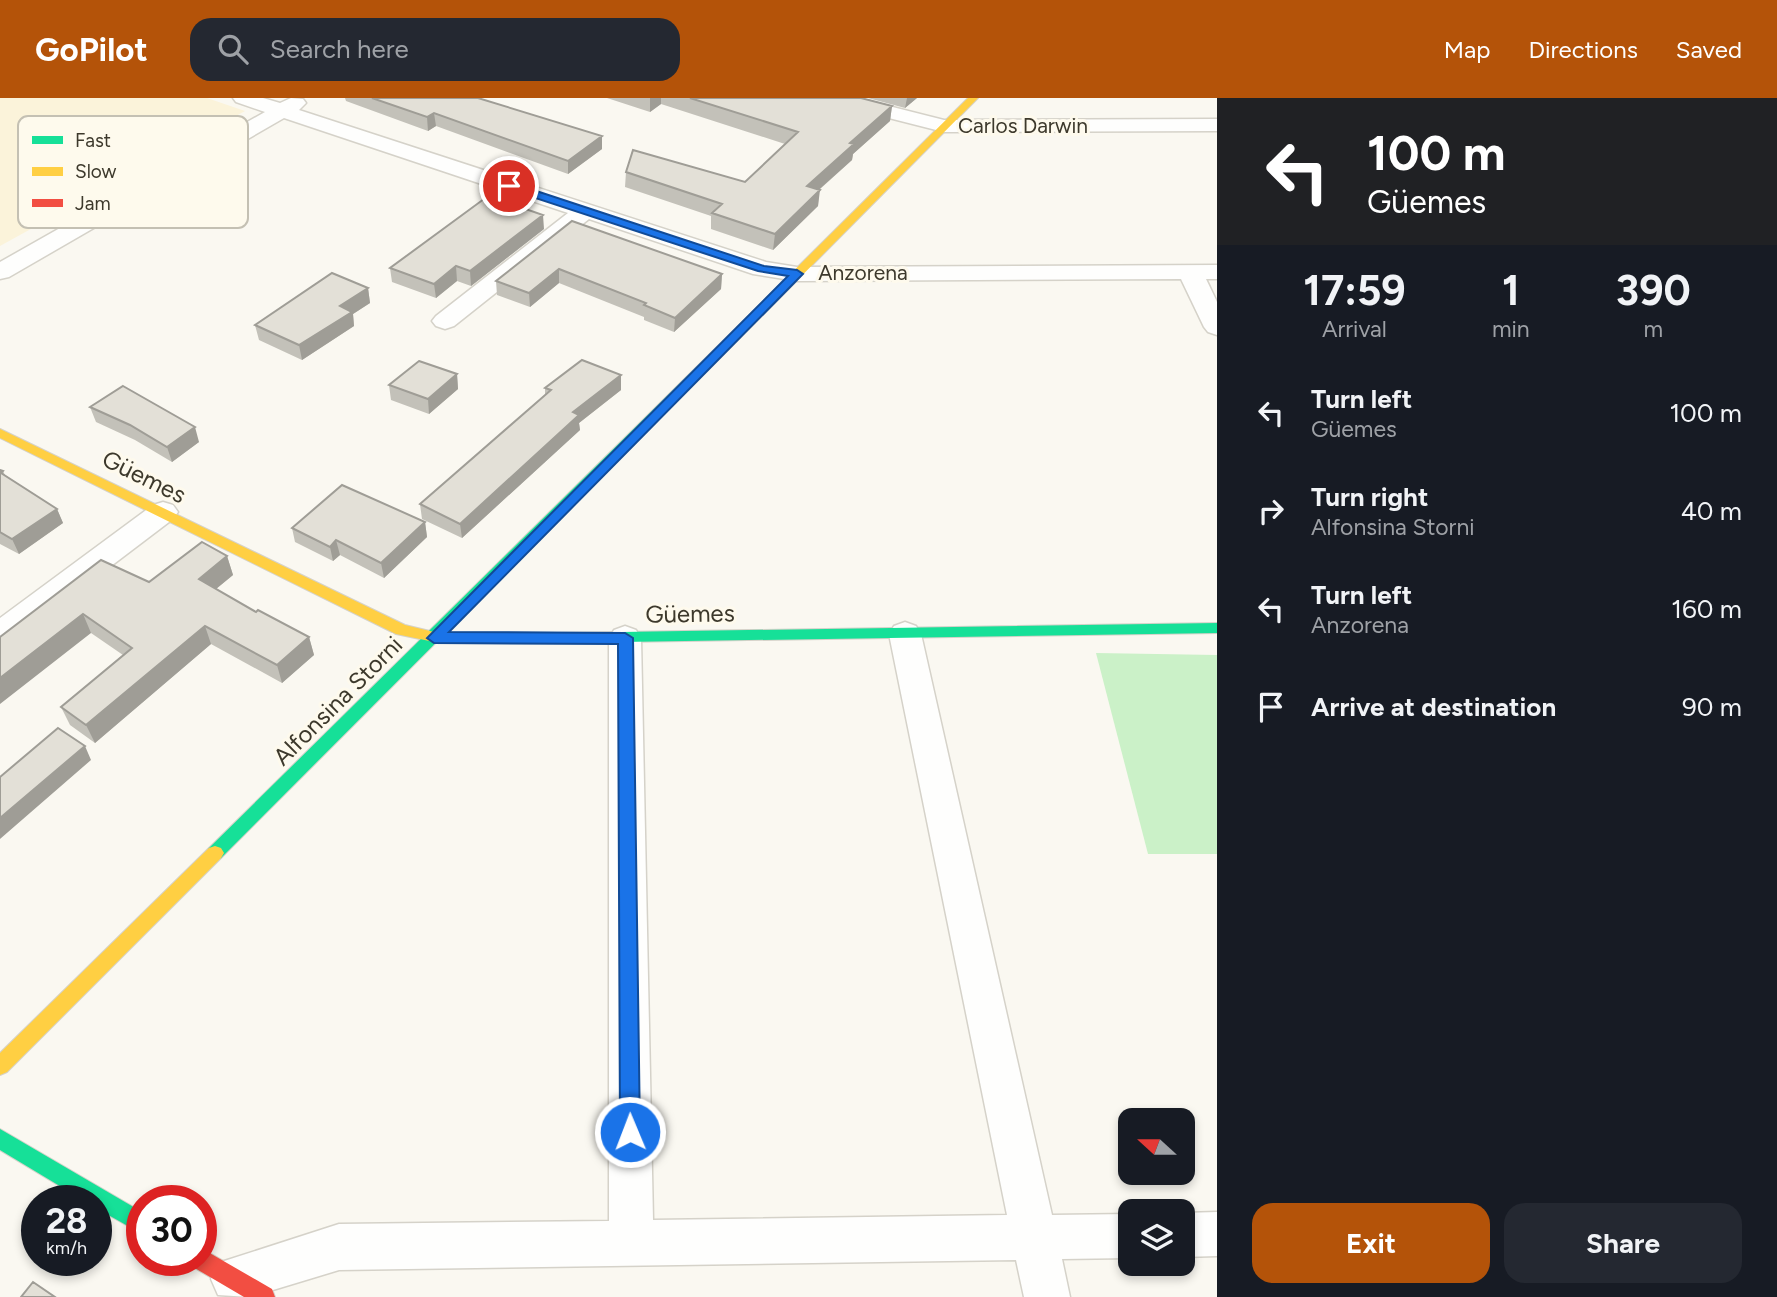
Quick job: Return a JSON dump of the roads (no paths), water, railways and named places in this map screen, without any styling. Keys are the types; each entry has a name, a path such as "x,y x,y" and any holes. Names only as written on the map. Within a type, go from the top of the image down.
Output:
{"street":[{"name":"Anzorena","path":"243,98 762,269 797,274 1217,272"},
{"path":"248,131 304,98"},
{"name":"Carlos Darwin","path":"833,98 944,126 1217,125"},
{"name":"Alfonsina Storni","path":"0,1066 434,638 973,98"},
{"path":"445,321 585,211"},
{"path":"0,272 77,228"},
{"path":"1190,272 1217,327"},
{"name":"Güemes","path":"0,433 401,630 434,638 625,638 1217,628"},
{"path":"0,634 163,512"},
{"path":"905,634 1047,1297"},
{"path":"625,638 631,1242"},
{"path":"0,1139 126,1214"},
{"path":"1195,1235 1217,1234"},
{"path":"233,1278 339,1247 1118,1236"}]}
